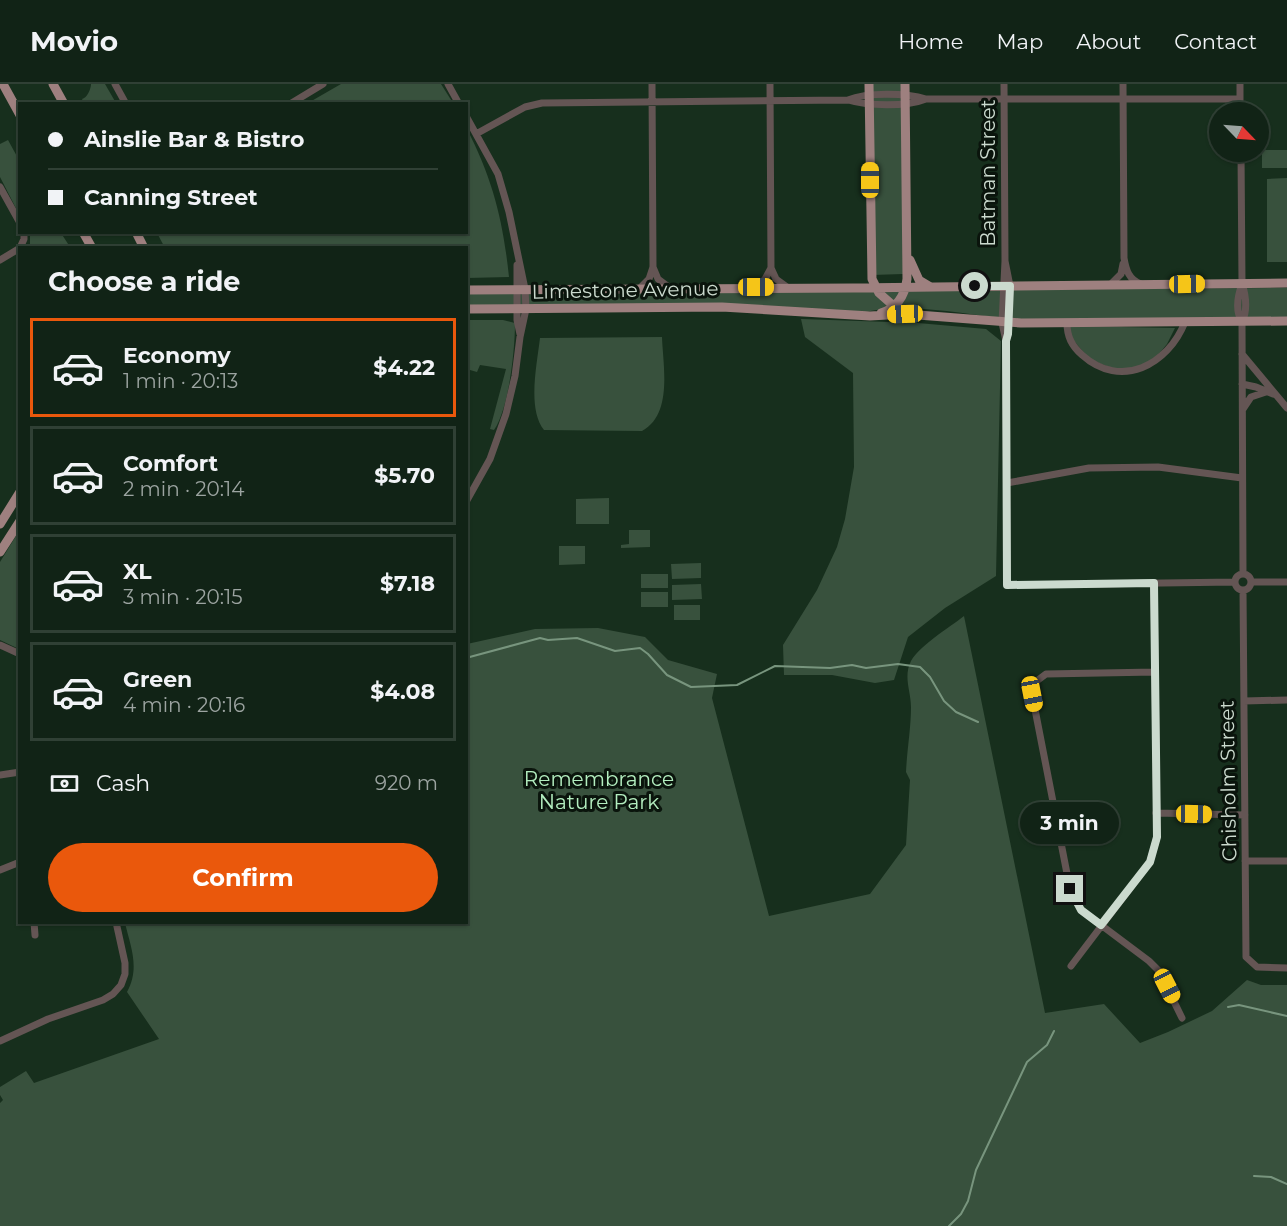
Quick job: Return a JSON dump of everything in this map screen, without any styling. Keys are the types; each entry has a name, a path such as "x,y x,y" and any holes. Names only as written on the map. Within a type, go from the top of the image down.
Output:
{"main road":[{"path":"3,84 18,111"},
{"path":"53,84 63,102"},
{"path":"869,84 872,279 882,297 905,314"},
{"path":"870,316 885,312 893,306 906,288 905,84"},
{"path":"907,249 919,280 932,288"},
{"path":"853,288 864,279 871,267"},
{"name":"Limestone Avenue","path":"468,290 932,288 1287,283"},
{"name":"Limestone Avenue","path":"468,309 722,307 870,316 905,314 1006,323 1287,321"},
{"path":"0,524 18,495"},
{"path":"0,552 18,524"}],"street":[{"path":"115,84 125,102"},
{"path":"293,102 323,84"},
{"path":"448,84 458,102"},
{"path":"639,289 649,279 653,267 652,84"},
{"path":"770,84 771,268 776,279 788,288"},
{"name":"Batman Street","path":"1004,84 1007,585 1154,583"},
{"path":"1123,84 1124,258 1128,274 1141,284"},
{"path":"476,134 525,107 535,104 905,99 914,104 926,99 1240,99 1240,84"},
{"path":"468,120 498,174 509,212 521,289 520,337 515,376 506,414 490,459 468,498"},
{"path":"1240,162 1242,284 1238,297 1238,316 1242,322 1243,574"},
{"path":"0,187 18,219"},
{"path":"0,260 18,249"},
{"path":"1110,285 1120,274 1124,258"},
{"path":"653,267 658,279 670,288"},
{"path":"756,287 765,279 771,268"},
{"path":"1067,323 1069,338 1078,352 1103,369 1119,372 1134,371 1148,366 1161,357 1181,332 1185,322"},
{"path":"1242,354 1272,393 1287,408"},
{"path":"1242,384 1272,393"},
{"path":"1242,410 1251,397 1272,393"},
{"path":"1007,483 1089,468 1158,467 1242,478"},
{"path":"1243,574 1250,578 1251,582"},
{"path":"1235,582 1243,574"},
{"path":"1235,582 1239,589 1243,590 1248,589 1251,582"},
{"path":"1071,966 1150,862 1157,837 1154,583 1235,582"},
{"path":"1251,582 1287,582"},
{"name":"Chisholm Street","path":"1243,590 1246,957 1257,967 1287,968"},
{"path":"0,645 18,653"},
{"path":"1155,672 1046,674 1034,683 1032,689 1070,889 1081,910 1159,970 1182,1018"},
{"path":"1244,701 1287,700"},
{"path":"0,775 18,772"},
{"path":"1156,813 1245,815"},
{"path":"1245,861 1287,861"},
{"path":"0,870 18,862"},
{"path":"34,924 35,935"},
{"path":"0,1041 48,1019 103,1000 113,994 121,985 125,974 125,963 116,924"}],"green space":[{"path":"91,84 105,84 115,102 84,102 82,99 86,97"},
{"path":"341,84 441,84 452,102 310,102"},
{"path":"871,84 902,84 903,274 872,275"},
{"path":"468,131 484,166 496,201 504,237 509,277 468,278 468,246 164,246 158,234 468,234"},
{"path":"8,140 18,158 18,212 0,177 0,144"},
{"path":"1269,150 1287,150 1287,168 1262,168 1262,162 1269,162"},
{"path":"1287,178 1287,262 1267,262 1267,179"},
{"path":"30,234 62,234 69,246 30,246"},
{"path":"1287,288 1287,318 1028,320 906,308 865,312 468,307 468,293"},
{"path":"801,319 918,323 986,329 1001,341 996,576 945,608 908,637 894,680 875,683 832,675 784,675 783,645 817,590 837,547 845,519 854,467 853,373 805,337"},
{"path":"468,320 503,320 515,323 514,348 507,394 504,408 494,430 490,429 506,369 480,365 477,372 470,370 468,381"},
{"path":"1069,326 1175,328 1167,344 1147,364 1119,371 1089,359 1071,337"},
{"path":"662,337 664,388 662,401 652,423 642,431 544,430 539,421 534,399 540,338"},
{"path":"609,498 609,524 576,524 576,499"},
{"path":"629,530 650,530 650,547 621,548 621,545 629,544"},
{"path":"18,533 18,649 0,640 0,562"},
{"path":"559,546 585,546 585,564 559,565"},
{"path":"701,563 701,578 672,579 671,564"},
{"path":"641,574 668,574 668,588 641,588"},
{"path":"701,584 702,599 672,600 672,585"},
{"path":"641,592 668,592 668,607 641,607"},
{"path":"674,605 700,605 700,620 674,620"},
{"name":"Remembrance Nature Park","path":"964,616 1045,1013 1104,1004 1140,1043 1212,1011 1247,980 1261,985 1287,985 1287,1226 0,1226 0,1103 3,1100 0,1087 26,1071 34,1083 159,1039 127,992 134,966 125,924 468,924 468,644 535,629 598,628 645,637 668,660 717,674 712,698 769,916 870,894 906,845 910,780 906,772 911,715 907,678 911,661 915,655"}],"waterway":[{"path":"468,657 540,638 548,640 577,638 615,651 640,648 667,675 691,687 737,685 775,666 830,668 852,665 866,668 898,664 920,667 930,677 944,701 956,712 978,722"},
{"path":"1228,1007 1239,1005 1287,1016"},
{"path":"949,1226 961,1214 968,1201 976,1170 1027,1062 1047,1045 1054,1031"},
{"path":"1254,1176 1271,1177 1287,1184"}],"route":[{"path":"975,286 1010,286 1006,341 1007,585 1154,583 1157,837 1150,862 1101,925 1081,910 1070,889"}]}
